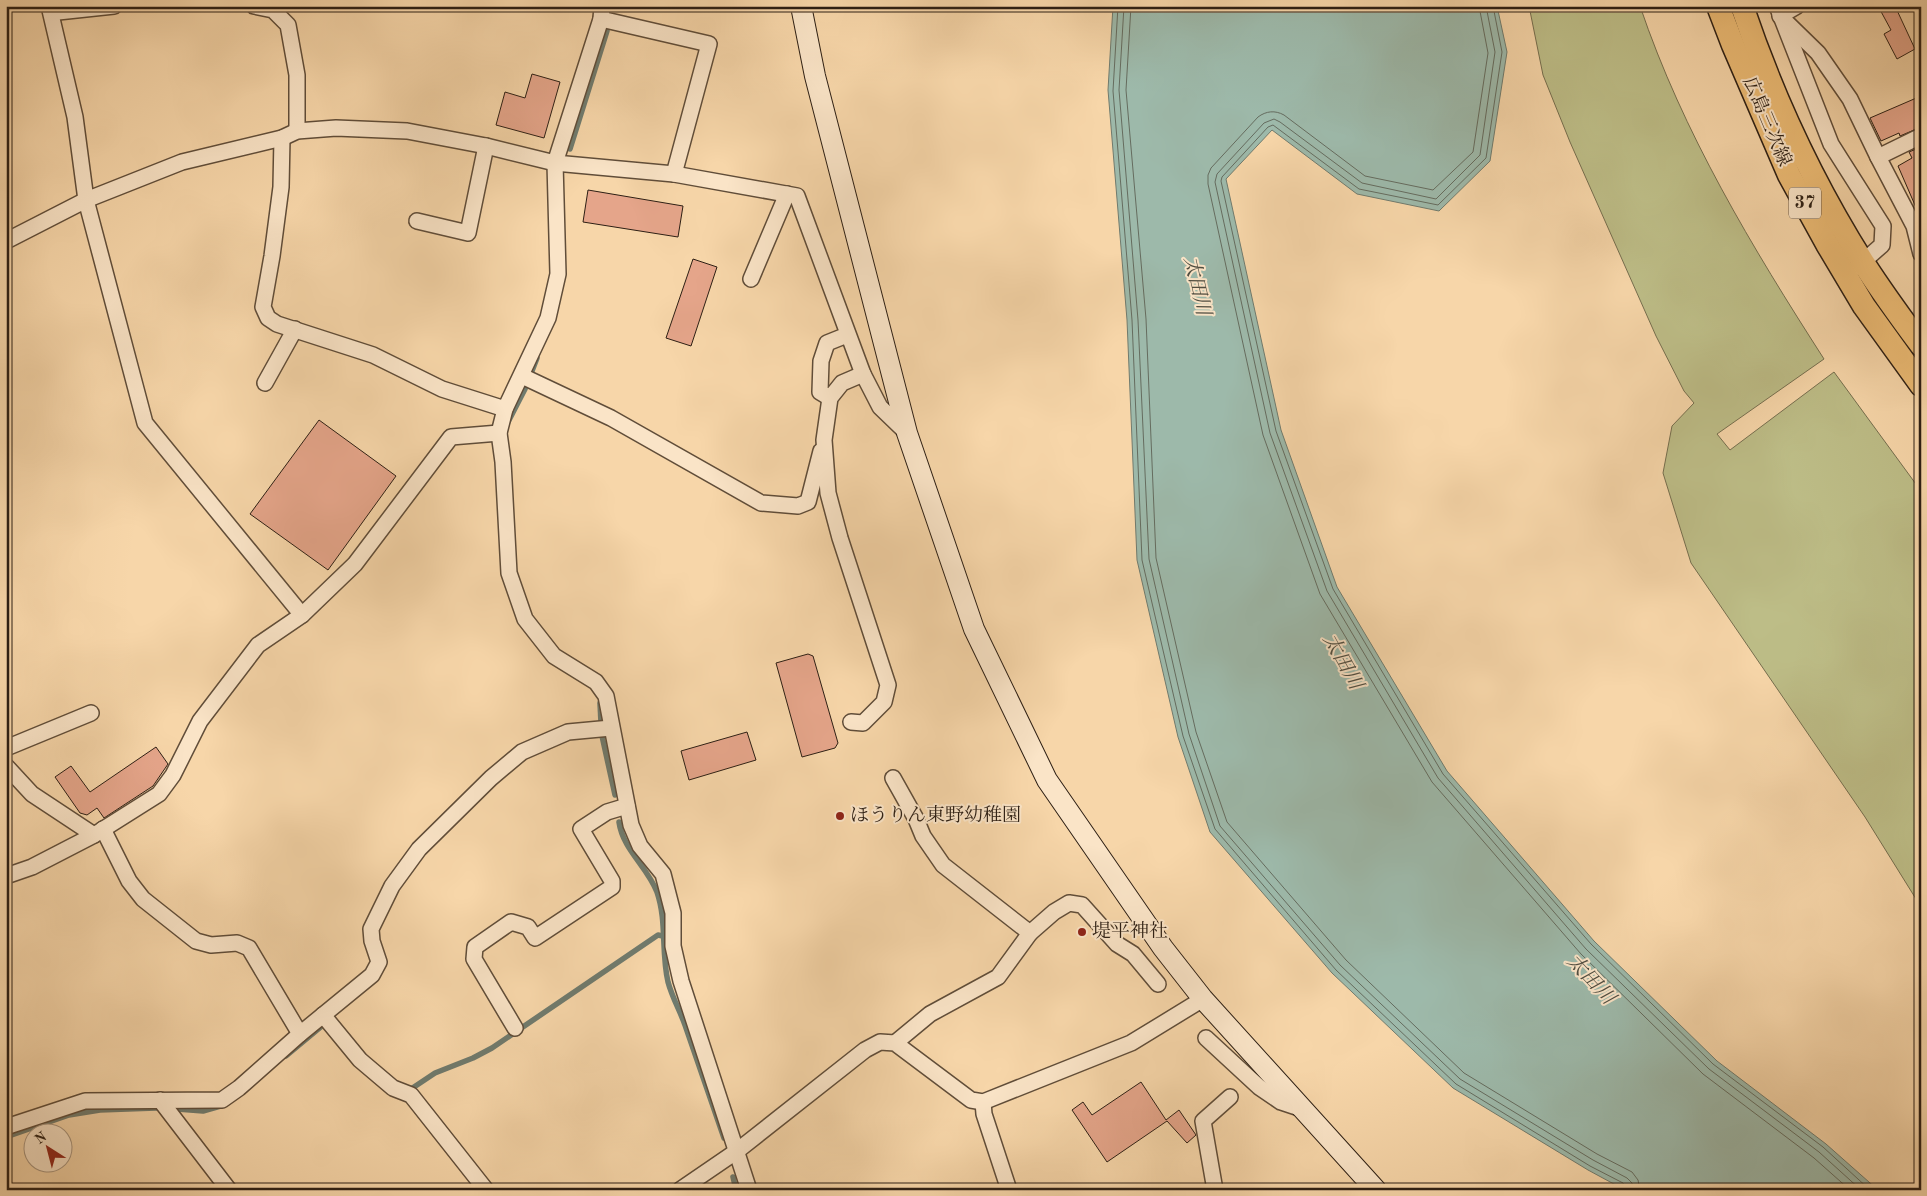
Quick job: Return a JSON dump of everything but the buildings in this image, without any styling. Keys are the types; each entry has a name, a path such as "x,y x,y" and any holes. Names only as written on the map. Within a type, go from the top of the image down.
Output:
{"main road":[{"name":"広島三次線","path":"1718,6 1789,175 1854,268 1921,345"},
{"name":"広島三次線","path":"1742,6 1753,37 1854,268 1864,306 1921,385"}],"street":[{"path":"50,6 58,12 114,6"},
{"path":"50,6 75,116 86,200 145,423 302,615"},
{"path":"254,6 273,10 288,25 297,75 297,131"},
{"path":"801,6 815,76 907,433 974,629 1047,780 1163,948 1203,999 1376,1190"},
{"path":"1779,11 1797,6"},
{"path":"1779,11 1831,144 1883,226 1882,245 1854,268"},
{"path":"1779,11 1818,53 1850,98 1914,226 1921,254"},
{"path":"674,174 709,44 602,13 556,163 558,274 548,318 522,376 505,408 499,433 503,462 509,573 525,619 554,656 596,682 606,696 631,825 640,846 663,874 673,913 673,946 681,981 749,1190"},
{"path":"6,241 86,200 182,162 282,138 297,131 336,128 407,131 486,146 556,163 674,174 797,196 863,374 880,407 907,433"},
{"path":"1878,157 1921,136"},
{"path":"282,138 281,187 272,256 262,307 268,318 277,324 373,355 442,389 505,408"},
{"path":"417,221 468,233 486,146"},
{"path":"751,279 787,194"},
{"path":"265,383 295,330"},
{"path":"830,398 820,392 821,361 827,343 847,335"},
{"path":"522,376 612,418 761,503 798,506 808,502 824,440 830,398 842,382 863,374"},
{"path":"6,876 32,867 99,832 159,794 173,775 200,721 258,645 302,615 356,564 451,437 499,433"},
{"path":"824,440 828,493 888,685 884,702 863,723 851,722"},
{"path":"6,748 91,713"},
{"path":"6,1127 85,1101 222,1100 239,1088 300,1034 372,975 379,962 372,941 371,929 392,886 419,849 491,778 522,752 568,732 612,728"},
{"path":"6,766 32,794 99,832 129,881 143,899 196,941 211,945 237,943 249,948 300,1034"},
{"path":"893,778 916,819 923,836 943,865 1030,933"},
{"path":"516,1028 474,959 475,947 511,922 528,927 535,938 612,887 612,881 581,829 607,812 628,806"},
{"path":"895,1043 930,1014 998,977 1030,933 1054,912 1069,903 1082,905 1117,944 1133,954"},
{"path":"1119,932 1133,954 1158,984"},
{"path":"680,1190 737,1151 865,1050 880,1042 895,1043 971,1100 983,1102 1131,1042 1203,999"},
{"path":"323,1015 360,1060 393,1088 411,1095 486,1190"},
{"path":"1206,1038 1259,1087 1281,1102 1302,1109"},
{"path":"1215,1190 1203,1121 1230,1097"},
{"path":"160,1100 229,1190"},
{"path":"983,1102 984,1114 1009,1190"}],"green space":[{"path":"1529,6 1640,6 1657,53 1698,144 1745,232 1824,359 1717,434 1730,450 1834,372 1921,491 1921,907 1865,817 1691,563 1663,473 1672,426 1694,403 1684,391 1656,336 1570,142 1543,75"}],"water":[{"name":"太田川","path":"1113,6 1497,6 1507,52 1490,161 1439,211 1357,194 1272,130 1226,179 1281,430 1337,587 1447,771 1594,941 1717,1061 1826,1144 1878,1190 1625,1190 1588,1170 1453,1088 1332,973 1210,832 1178,737 1137,560 1127,320 1108,90"}],"waterway":[{"path":"570,149 607,31"},
{"path":"532,371 537,358"},
{"path":"508,422 525,389"},
{"path":"600,703 601,723"},
{"path":"602,736 615,795"},
{"path":"619,822 625,841 657,892 662,914 668,982 724,1138"},
{"path":"406,1088 411,1089 435,1073 473,1058 492,1048 658,935 663,936"},
{"path":"286,1056 322,1026"},
{"path":"177,1109 203,1111 224,1105"},
{"path":"6,1137 69,1115 100,1110 156,1108"},
{"path":"733,1177 736,1190"}],"place":[{"name":"ほうりん東野幼稚園","path":"840,816"},
{"name":"堤平神社","path":"1082,932"}]}
